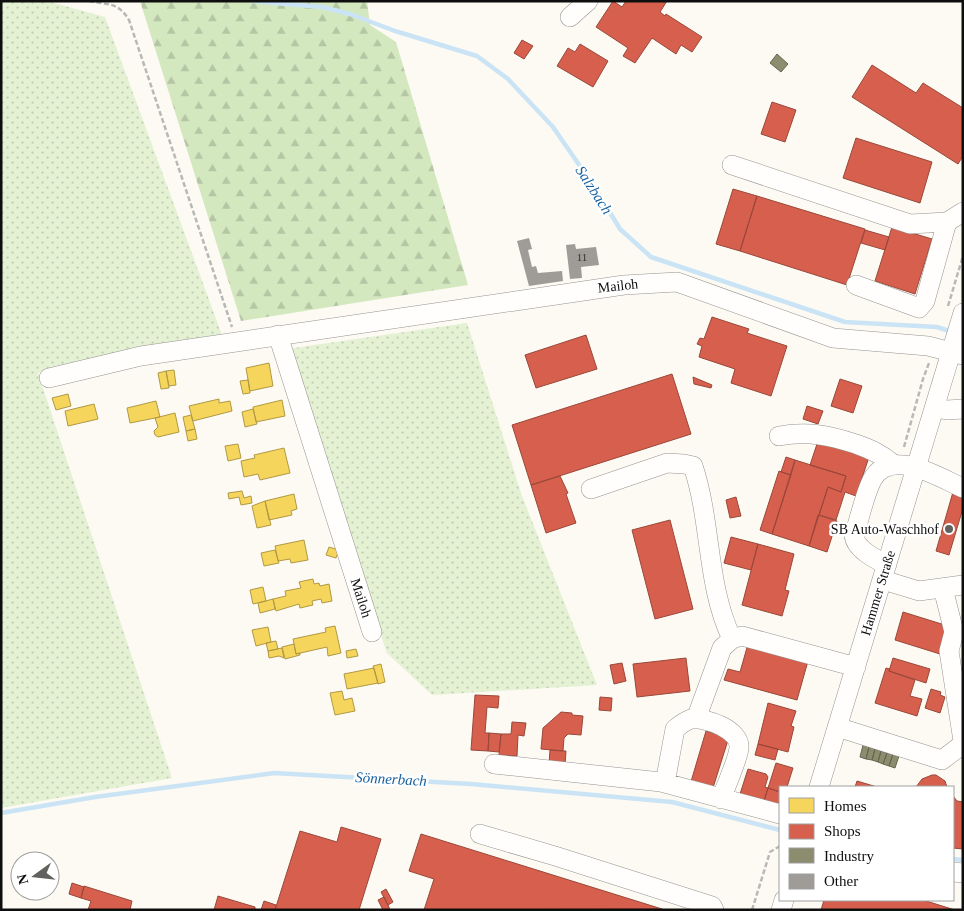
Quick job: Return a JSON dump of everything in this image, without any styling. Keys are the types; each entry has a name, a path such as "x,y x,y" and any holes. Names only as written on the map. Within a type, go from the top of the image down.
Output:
{"street":[{"path":"570,17 588,1"},
{"path":"732,165 910,224 955,217 925,301 919,308 856,285"},
{"name":"Mailoh","path":"49,378 141,356 236,341 624,284 677,282 833,338 955,350"},
{"name":"Hammer Straße","path":"819,786 934,408 955,350 956,315"},
{"name":"Mailoh","path":"278,335 372,632"},
{"path":"934,408 947,410 963,409"},
{"path":"779,436 804,433 830,436 884,456 893,464 935,474 963,488"},
{"path":"591,488 667,464 693,466 704,509 717,597 725,625 732,639"},
{"path":"893,464 880,471 873,479 854,540 878,561 885,572 919,591 963,586"},
{"path":"837,727 942,760 963,742 949,651 954,632 943,588"},
{"path":"696,719 722,648 732,639 742,636 856,667"},
{"path":"665,783 675,729 684,721 706,720 733,731 738,738 739,748 721,799"},
{"path":"494,764 665,783 779,814"},
{"path":"480,834 712,906 714,910"}],"path":[{"path":"89,1 114,6 122,10 129,20 236,341"},
{"path":"956,315 963,256"},
{"path":"752,910 770,852 779,847"}],"green space":[{"path":"1,1 47,1 105,17 222,335 38,373 172,778 1,808"},
{"path":"140,1 367,1 370,25 396,42 468,285 241,321"},
{"path":"467,323 522,496 597,685 432,695 387,653 287,349"}],"building: Homes":[{"path":"269,363 273,386 250,391 246,368"},
{"path":"174,370 176,385 169,386 166,371"},
{"path":"166,371 169,388 161,389 158,373"},
{"path":"248,380 250,393 243,394 240,381"},
{"path":"68,394 71,406 56,410 52,398"},
{"path":"219,399 219,403 230,401 232,411 193,421 189,406"},
{"path":"282,400 285,416 256,422 253,407"},
{"path":"156,401 160,417 130,423 127,408"},
{"path":"94,404 98,419 68,426 65,411"},
{"path":"253,409 257,424 245,427 242,412"},
{"path":"175,413 179,432 158,437 155,435 154,431 158,427 155,418"},
{"path":"191,415 195,429 186,431 183,417"},
{"path":"195,429 197,439 188,441 186,431"},
{"path":"238,444 241,458 228,461 225,446"},
{"path":"284,448 290,473 260,480 258,474 244,477 241,461 255,458 254,455"},
{"path":"242,491 244,498 251,496 252,503 241,505 239,497 229,499 228,493"},
{"path":"294,494 297,509 291,511 292,515 269,520 265,501"},
{"path":"265,501 271,525 257,528 252,506"},
{"path":"304,540 308,560 291,563 290,559 278,561 275,546"},
{"path":"329,547 339,550 336,558 326,555"},
{"path":"275,550 279,563 264,566 261,553"},
{"path":"313,579 314,584 319,583 320,586 329,584 332,601 322,603 321,599 312,601 313,605 300,608 299,604 276,611 273,599 286,596 285,591 301,588 299,582"},
{"path":"263,587 266,601 253,604 250,590"},
{"path":"273,599 275,609 260,613 258,603"},
{"path":"335,626 341,653 328,656 327,647 296,654 293,639 326,632 325,628"},
{"path":"268,627 271,642 256,646 252,630"},
{"path":"276,641 278,649 268,651 266,643"},
{"path":"294,644 296,654 300,653 300,655 285,659 282,647"},
{"path":"282,648 284,658 279,656 269,658 268,651"},
{"path":"356,649 358,656 347,658 346,651"},
{"path":"381,664 385,682 378,684 373,666"},
{"path":"374,668 378,683 347,689 344,674"},
{"path":"342,691 344,700 352,698 355,711 335,715 330,693"}],"building: Shops":[{"path":"613,1 622,7 626,1 667,1 660,12 702,37 692,52 681,45 676,54 652,38 635,63 623,56 628,48 596,27"},
{"path":"522,40 533,46 524,59 514,53"},
{"path":"580,44 608,61 593,87 557,66 568,48 575,52"},
{"path":"872,65 916,93 923,83 963,108 963,156 958,164 852,97"},
{"path":"772,102 796,110 785,142 761,134"},
{"path":"856,138 932,162 920,203 843,178"},
{"path":"733,189 757,196 740,251 716,244"},
{"path":"757,196 865,229 847,285 740,251"},
{"path":"892,227 932,239 915,294 875,281"},
{"path":"865,230 889,237 885,250 861,243"},
{"path":"712,317 749,329 747,333 787,346 771,396 731,383 735,369 699,357 702,346 697,344 700,338 704,339"},
{"path":"586,335 597,369 536,388 525,355"},
{"path":"672,374 691,434 531,485 512,425"},
{"path":"693,377 712,385 711,388 694,384"},
{"path":"840,379 862,386 853,413 831,406"},
{"path":"807,406 823,411 818,424 803,419"},
{"path":"818,441 869,457 856,496 845,492 836,520 819,515 828,487 841,492 846,476 810,465"},
{"path":"786,457 795,460 791,475 781,472"},
{"path":"795,460 846,476 841,492 828,487 809,546 772,534"},
{"path":"779,471 791,475 772,534 760,530"},
{"path":"560,476 568,493 566,494 576,523 546,533 531,485"},
{"name":"SB Auto-Waschhof","path":"953,492 963,495 963,508 949,555 936,551"},
{"path":"736,497 741,516 730,518 726,500"},
{"path":"818,515 837,521 827,552 809,546"},
{"path":"670,520 693,609 655,619 632,530"},
{"path":"731,537 758,544 751,570 724,563"},
{"path":"758,544 794,554 785,590 789,591 782,616 742,605"},
{"path":"903,612 948,626 940,654 895,640"},
{"path":"748,644 808,661 797,700 724,680 728,669 740,672"},
{"path":"686,658 690,691 637,697 633,664"},
{"path":"893,658 930,669 926,683 889,671"},
{"path":"622,663 626,681 614,684 610,665"},
{"path":"886,668 890,669 889,671 915,680 910,696 922,699 917,716 875,703"},
{"path":"931,689 941,692 940,695 945,697 940,713 925,708"},
{"path":"475,695 499,696 498,708 487,707 485,733 489,733 488,751 471,750"},
{"path":"600,697 612,698 611,711 599,710"},
{"path":"768,703 796,711 791,726 794,727 788,752 758,744"},
{"path":"561,712 583,716 581,735 568,734 564,738 563,751 541,749 543,728"},
{"path":"512,722 526,723 524,736 518,735 517,756 499,755 501,734 511,734"},
{"path":"706,731 729,737 712,791 690,785"},
{"path":"489,733 501,734 499,752 488,751"},
{"path":"758,744 778,749 775,760 755,755"},
{"path":"550,750 566,751 565,765 549,764"},
{"path":"776,763 793,768 787,786 779,786 779,792 768,788"},
{"path":"748,769 766,774 768,777 765,787 768,788 764,801 740,794"},
{"path":"936,775 945,781 947,786 917,786 922,779"},
{"path":"857,781 874,786 855,786"},
{"path":"768,788 779,792 779,806 764,801"},
{"path":"954,797 957,801 963,802 963,849 954,848"},
{"path":"341,827 381,839 359,910 275,910 300,831 337,842"},
{"path":"421,834 662,909 424,910 434,879 409,871"},
{"path":"72,883 84,887 81,898 69,894"},
{"path":"84,886 132,901 130,910 88,910 91,901 81,898"},
{"path":"386,889 393,902 388,905 381,892"},
{"path":"218,896 255,907 255,910 214,910"},
{"path":"384,897 390,910 383,910 378,900"},
{"path":"264,901 276,905 275,910 261,910"},
{"path":"824,901 926,901 955,910 821,910"}],"building: Industry":[{"path":"777,54 788,64 781,72 770,63"},
{"path":"863,745 869,747 866,759 860,757"},
{"path":"869,747 875,749 872,760 866,759"},
{"path":"875,749 881,751 878,762 872,760"},
{"path":"881,751 887,753 883,764 878,762"},
{"path":"887,753 893,754 889,766 883,764"},
{"path":"893,754 899,756 895,768 889,766"}],"building: Other":[{"path":"529,238 532,249 528,250 532,267 536,266 538,273 562,271 563,281 529,286 517,241"},
{"path":"575,244 576,249 596,247 599,265 581,267 582,278 570,279 566,245"}],"waterway":[{"name":"Salzbach","path":"252,1 322,7 350,14 395,31 477,56 508,79 553,127 595,188 620,229 651,257 845,322 937,327 952,332"},
{"name":"Sönnerbach","path":"1,813 95,797 274,773 471,784 672,802 779,830"},
{"name":"Sönnerbach","path":"954,859 963,860"}],"place":[{"name":"SB Auto-Waschhof","path":"949,529"}]}
